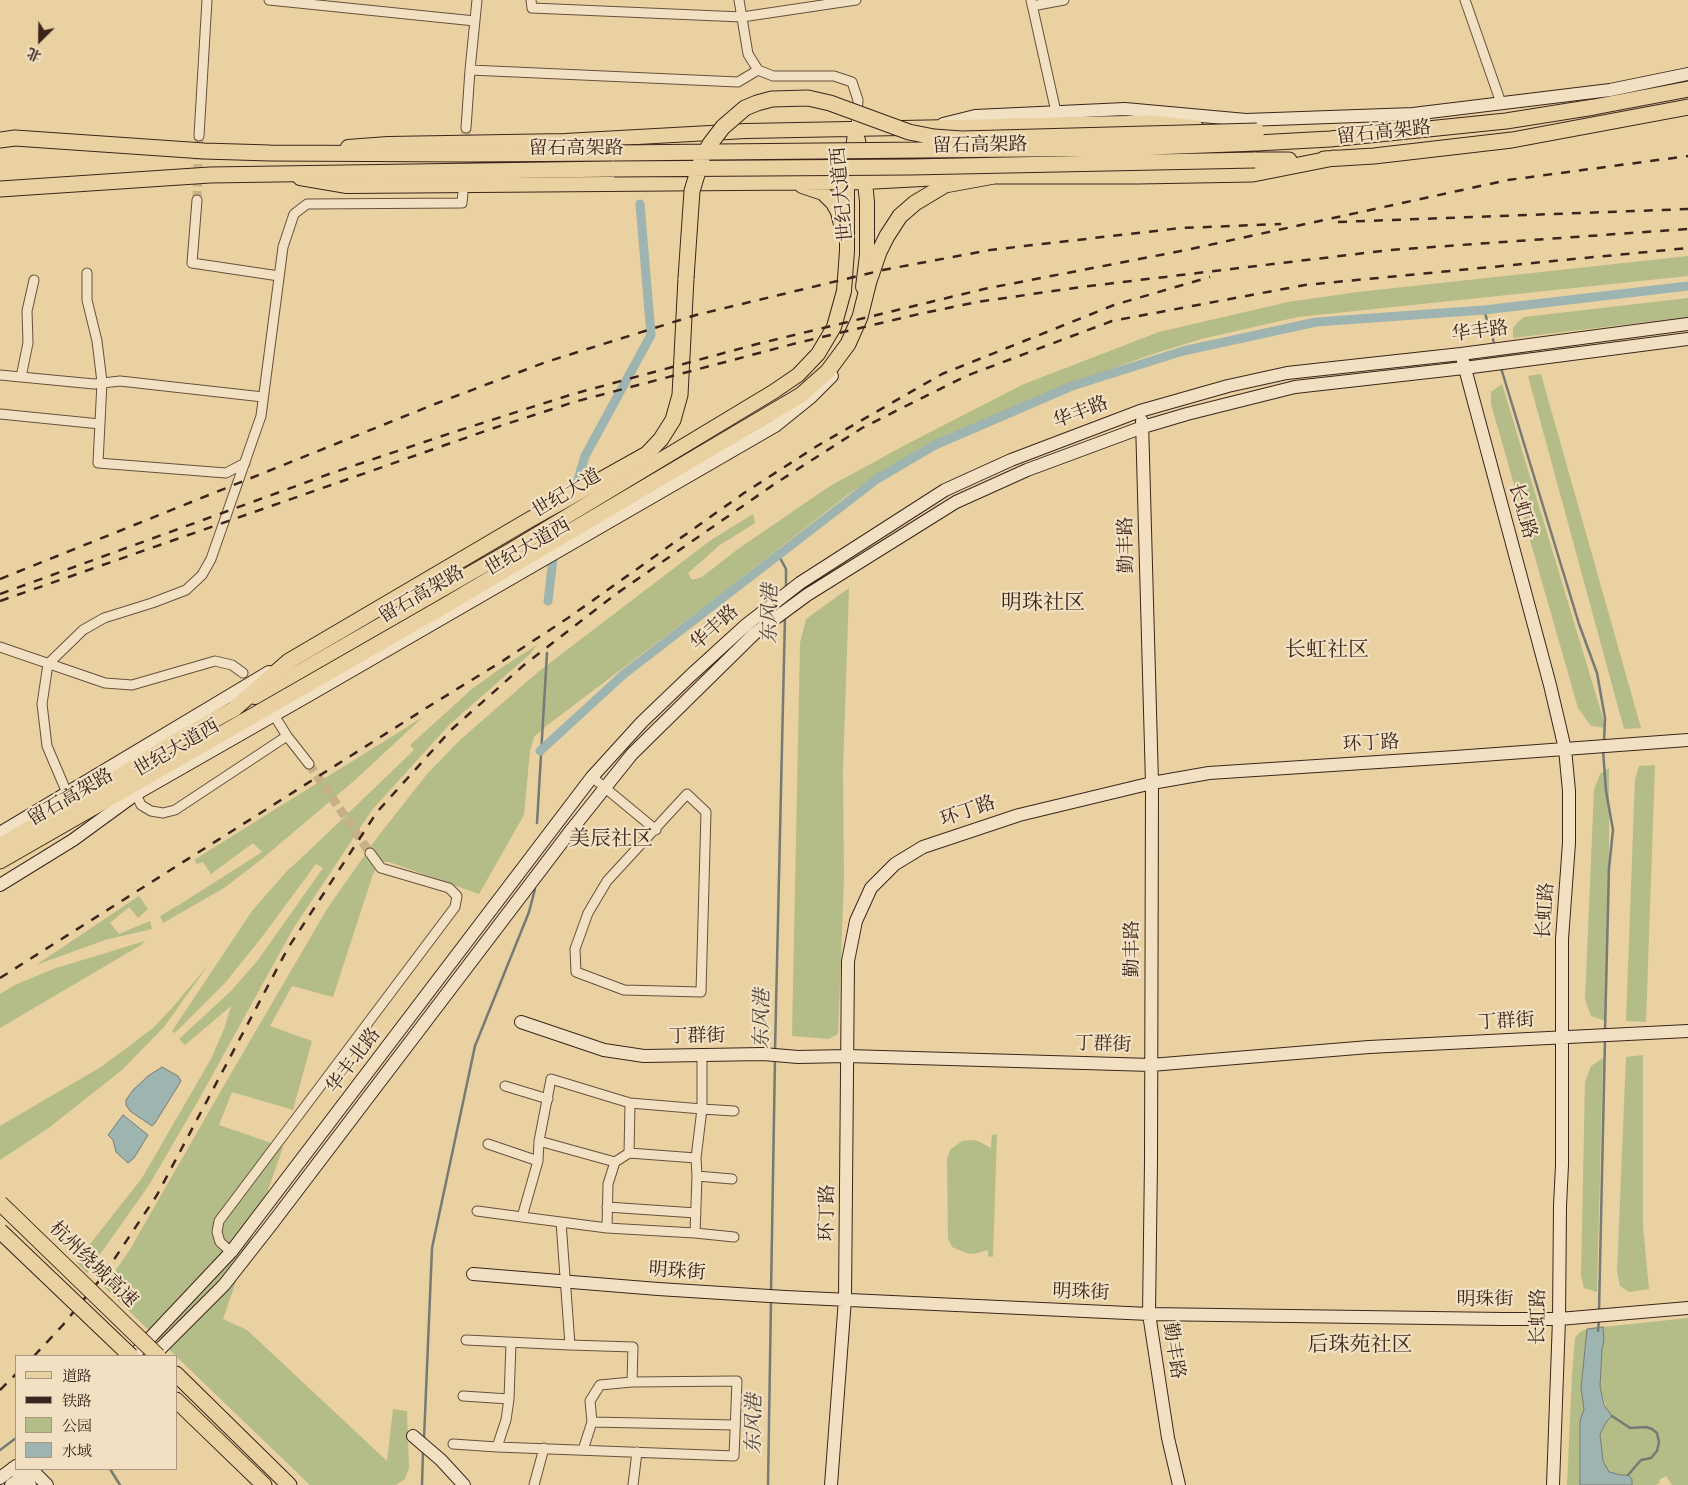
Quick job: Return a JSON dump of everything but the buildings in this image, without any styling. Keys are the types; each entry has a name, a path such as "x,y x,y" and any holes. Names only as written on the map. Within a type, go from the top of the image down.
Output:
{"highway":[{"name":"留石高架路","path":"0,140 15,138 204,151 270,153 467,154 1126,148 1257,136 1359,136 1506,121 1688,88"},
{"name":"留石高架路","path":"0,846 171,744 234,709 289,661 529,520 647,454 661,439 673,420 680,395 692,192 702,158 710,144 722,127 744,108 772,99 808,98 830,103 908,132 934,137 962,139 1222,132"},
{"name":"留石高架路","path":"6,189 210,175 270,173 911,167 1334,158 1374,156 1512,140 1688,107"},
{"path":"1004,126 1154,123 1257,136"},
{"name":"留石高架路","path":"0,861 429,615 801,395 828,371 848,344 860,318 879,252 900,216 915,203 944,185 994,176 1253,174 1334,158"},
{"path":"0,870 136,794"},
{"name":"杭州绕城高速","path":"0,1203 157,1355"},
{"path":"0,1231 131,1355"},
{"path":"178,1376 289,1485"},
{"path":"178,1402 264,1485"}],"main road":[{"path":"932,127 975,116 1125,109 1246,120 1413,114 1610,90 1688,74"},
{"path":"270,153 388,144 565,141 746,131 1004,126"},
{"name":"世纪大道西","path":"847,251 847,182 856,129"},
{"name":"世纪大道西","path":"856,129 865,182 867,255 860,318"},
{"path":"270,173 347,186 865,182 994,176"},
{"path":"777,182 808,187 823,193 833,203 838,212 847,251"},
{"name":"世纪大道","path":"234,709 510,550 773,392 798,375 818,354 834,327 844,291 847,251"},
{"name":"华丰路","path":"592,777 642,722 690,676 746,625 800,582 945,490 1011,460 1140,411 1228,386 1287,374 1461,354 1688,324"},
{"name":"华丰路","path":"605,788 632,754 754,634 776,620 806,595 956,502 1027,470 1143,427 1232,402 1295,387 1464,368 1688,339"},
{"name":"世纪大道西","path":"0,885 73,840 136,794 774,426 811,397 832,377 848,344"},
{"name":"长虹路","path":"1461,354 1529,604 1565,749 1569,791 1570,843 1562,939 1563,1038 1553,1485"},
{"name":"勤丰路","path":"1140,411 1143,427 1152,783 1149,1314 1168,1438 1179,1485"},
{"path":"324,640 369,631"},
{"name":"世纪大道西","path":"0,833 289,661"},
{"name":"环丁路","path":"831,1485 845,1300 848,961 856,921 871,888 895,864 923,847 1019,815 1152,783 1209,773 1688,740"},
{"name":"华丰北路","path":"133,1355 231,1252 592,777"},
{"name":"华丰北路","path":"154,1355 224,1285 271,1226 560,844 605,788"},
{"name":"丁群街","path":"521,1022 604,1050 644,1056 763,1054 798,1057 848,1056 1151,1065 1369,1047 1688,1031"},
{"name":"明珠街","path":"473,1274 760,1296 1149,1314 1503,1319 1558,1318 1688,1308"},
{"path":"414,1438 441,1460 464,1485"},
{"path":"0,1478 15,1467"},
{"path":"11,1485 31,1474 47,1485"}],"street":[{"path":"199,136 207,0"},
{"path":"269,0 475,21"},
{"path":"466,128 477,0"},
{"path":"531,0 532,8 742,17 856,0"},
{"path":"739,0 748,54 758,70 773,76 834,76 852,82 858,100 856,129"},
{"path":"1056,112 1031,3 1064,0"},
{"path":"1465,0 1501,103"},
{"path":"470,70 738,82 758,70"},
{"path":"67,793 47,746 42,704 48,664 83,630 104,618 152,604 186,590 202,575 212,560 261,416 283,247 294,214 308,204 462,203 463,192"},
{"path":"198,200 192,263 279,276"},
{"path":"87,273 87,300 97,341 102,382 98,463 226,473 245,463"},
{"path":"21,377 28,343 26,311 34,280"},
{"path":"0,375 94,384 120,381 263,397"},
{"path":"0,414 100,424"},
{"path":"0,647 105,683 132,685 214,661 232,665 243,673"},
{"path":"277,720 309,764"},
{"path":"136,794 141,805 151,811 163,813 175,810 287,736"},
{"path":"592,777 656,830"},
{"path":"687,794 706,812 701,992 624,990 576,972 575,949 588,913 607,881 656,830 687,794"},
{"path":"231,1252 220,1242 217,1232 219,1221 258,1172 455,907 457,896 449,888 381,868 370,853"},
{"path":"695,1233 696,1158 702,1109 702,1055"},
{"path":"522,1217 538,1161 539,1141 551,1079 630,1103 734,1111"},
{"path":"505,1086 548,1099"},
{"path":"629,1153 630,1103"},
{"path":"539,1141 615,1162"},
{"path":"488,1144 538,1161"},
{"path":"607,1228 608,1184 615,1162 629,1153 696,1158"},
{"path":"697,1176 732,1179"},
{"path":"607,1208 696,1213"},
{"path":"477,1212 607,1228 734,1237"},
{"path":"561,1222 570,1345"},
{"path":"466,1340 633,1347 632,1382"},
{"path":"497,1447 506,1420 509,1399 511,1343"},
{"path":"453,1444 497,1447 734,1456 737,1381 632,1382 600,1385 590,1401 592,1422 583,1450"},
{"path":"463,1396 509,1399"},
{"path":"592,1422 734,1425"},
{"path":"534,1485 544,1448"},
{"path":"633,1485 637,1452"}],"green space":[{"path":"1688,256 1688,276 1298,317 1201,339 1147,356 1071,384 986,421 901,463 850,493 534,737 530,751 524,815 479,894 389,862 381,862 373,874 333,997 292,986 270,1026 312,1041 293,1110 232,1092 219,1125 283,1147 223,1319 247,1330 387,1461 393,1409 407,1411 409,1468 405,1479 396,1485 310,1485 178,1358 178,1355 175,1355 104,1287 129,1251 327,909 376,839 427,774 460,740 538,672 711,540 753,514 755,523 720,545 688,573 692,580 702,577 738,549 830,486 1024,384 1159,332 1288,302 1358,292"},
{"path":"1688,298 1688,317 1513,338 1513,328 1524,317"},
{"path":"1541,374 1641,728 1624,729 1528,376"},
{"path":"1502,384 1606,728 1591,726 1578,708 1491,404 1491,392"},
{"path":"849,588 843,773 844,879 838,1034 829,1039 792,1036 800,643 806,619"},
{"path":"537,645 529,655 450,724 372,810 293,929 198,1101 149,1185 87,1273 76,1262 142,1178 211,1059 224,1029 231,1006 185,1045 179,1039 231,991 258,960 323,868 316,864 225,983 175,1033 172,1031 252,911 287,871 414,750 410,745 472,689"},
{"path":"423,717 355,780 262,859 224,888 163,923 160,916 262,852 253,843 211,874 203,862 197,864 194,860"},
{"path":"1655,765 1646,1022 1626,1021 1635,779 1639,766"},
{"path":"1609,768 1606,1021 1591,1016 1585,999 1594,790 1600,774"},
{"path":"139,896 148,909 138,918 129,907 110,923 119,934 150,921 152,929 105,940 36,965"},
{"path":"145,941 0,1028 0,994 15,985 53,969"},
{"path":"209,964 164,1027 122,1070 50,1127 0,1160 0,1126 101,1067 153,1028"},
{"path":"1643,1055 1643,1227 1649,1289 1629,1292 1620,1286 1617,1272 1626,1057"},
{"path":"1603,1058 1597,1292 1584,1288 1581,1276 1585,1082 1591,1066"},
{"path":"997,1134 993,1257 988,1256 988,1250 974,1254 952,1247 948,1238 947,1159 950,1150 962,1141 978,1141 991,1148 992,1135"},
{"path":"1688,1318 1688,1485 1672,1485 1666,1476 1659,1480 1660,1483 1655,1485 1632,1485 1632,1479 1609,1472 1603,1461 1600,1434 1607,1421 1607,1411 1600,1386 1604,1340 1603,1327"},
{"path":"1587,1329 1581,1388 1584,1409 1580,1421 1580,1485 1567,1485 1575,1338 1580,1332"}],"water":[{"path":"162,1067 178,1076 181,1081 152,1126 130,1111 126,1105 126,1100 133,1090 148,1076"},
{"path":"123,1115 148,1135 134,1158 128,1163 116,1152 113,1140 108,1135"},
{"path":"1603,1327 1604,1340 1600,1386 1604,1405 1612,1416 1600,1434 1603,1461 1609,1472 1628,1475 1632,1479 1632,1485 1580,1485 1580,1421 1584,1409 1581,1388 1587,1329"}],"waterway":[{"path":"578,480 585,456 651,335 640,204"},
{"path":"540,751 624,674 877,479 935,445 1072,386 1183,351 1316,322 1484,310 1688,286"},
{"path":"1484,310 1495,346"},
{"path":"1501,368 1579,624 1597,673 1605,718 1604,742"},
{"name":"东风港","path":"779,556 786,569 786,588"},
{"path":"548,601 553,559"},
{"name":"东风港","path":"775,1050 785,616"},
{"path":"537,823 547,653"},
{"path":"1603,750 1606,791 1613,830 1609,868 1605,1031"},
{"path":"424,1439 432,1248 475,1046 529,912 535,889"},
{"path":"1599,1311 1605,1039"},
{"name":"东风港","path":"771,1293 775,1058"},
{"name":"东风港","path":"768,1485 771,1301"},
{"path":"1598,1331 1599,1319"},
{"path":"1612,1416 1630,1428 1646,1427 1657,1433 1659,1442 1657,1451 1651,1458 1641,1460 1628,1475"},
{"path":"0,1450 15,1439"},
{"path":"422,1485 423,1452"},
{"path":"111,1470 120,1485"}],"tunnel":[{"path":"464,175 466,128"},
{"path":"197,200 199,136"},
{"path":"309,764 370,853"}],"railway":[{"path":"0,594 329,474 454,432 573,394 757,344 984,289 1186,250 1508,180 1688,156"},
{"path":"1338,222 1688,209"},
{"path":"0,579 435,404 546,362 696,315 883,270 990,250 1181,228 1281,224"},
{"path":"0,601 491,429 574,402 797,343 919,314 977,302 1081,287 1390,250 1688,229"},
{"path":"35,1355 62,1326 103,1276 157,1195 288,948 377,812 451,730 524,665 616,594 776,483 862,428 966,376 1112,321 1305,285 1688,248"},
{"path":"0,978 501,662 568,618 744,493 817,446 942,374 1114,305 1210,277"},
{"path":"0,1390 15,1375"}],"district":[{"name":"明珠社区","path":"1043,604"},
{"name":"长虹社区","path":"1327,651"},
{"name":"美辰社区","path":"611,840"},
{"name":"后珠苑社区","path":"1360,1346"}]}
